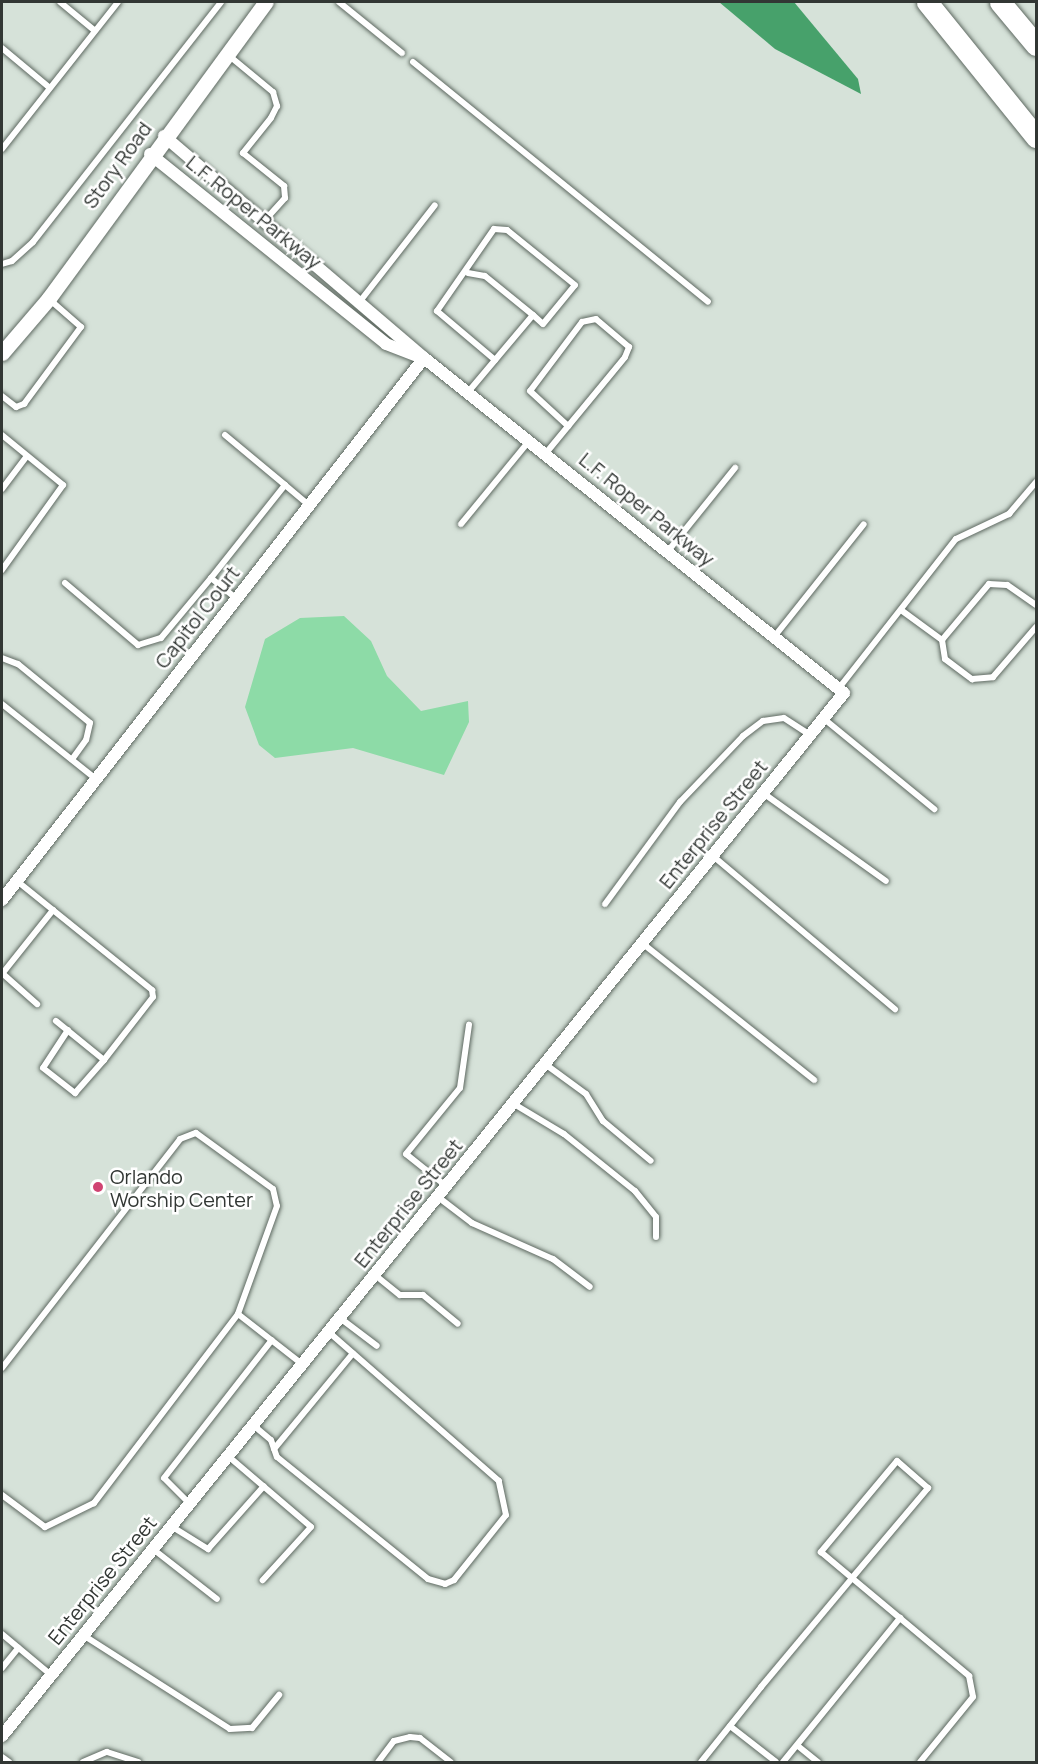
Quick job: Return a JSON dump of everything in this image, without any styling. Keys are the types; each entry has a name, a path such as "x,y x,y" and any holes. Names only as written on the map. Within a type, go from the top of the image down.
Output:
{"highway":[{"path":"927,2 1036,137"},
{"path":"1000,2 1036,45"}],"street":[{"name":"Story Road","path":"2,353 48,298 150,154 266,2"},
{"name":"L.F. Roper Parkway","path":"164,136 361,300 424,358 469,391 841,691"},
{"name":"L.F. Roper Parkway","path":"150,154 386,344 424,358"},
{"name":"Capitol Court","path":"2,900 424,358"},
{"name":"Enterprise Street","path":"2,1736 514,1104 810,735 841,691"}],"lane":[{"path":"60,2 94,31"},
{"path":"2,149 118,2"},
{"path":"2,264 12,261 33,242 221,2"},
{"path":"339,2 402,53"},
{"path":"2,48 50,88"},
{"path":"226,54 273,92 277,106 271,118 243,153 284,186 285,198 266,220"},
{"path":"413,62 708,302"},
{"path":"361,300 435,205"},
{"path":"468,273 485,276 543,324 575,285 507,230 494,229 475,250 468,273 437,311 495,360"},
{"path":"2,396 16,407 24,404 81,327 48,298"},
{"path":"469,391 533,315"},
{"path":"546,453 568,426 630,347 596,319 582,322 530,391 568,426"},
{"path":"2,435 63,484 62,490 2,570"},
{"path":"225,435 309,505"},
{"path":"461,524 530,440"},
{"path":"2,489 27,456"},
{"path":"668,551 735,468"},
{"path":"841,691 956,539 1009,514 1036,482"},
{"path":"65,583 138,645 161,638 285,485"},
{"path":"774,637 864,524"},
{"path":"211,578 236,598"},
{"path":"942,640 989,584 1007,585 1036,605"},
{"path":"901,610 942,640 945,659 972,679 993,677 1036,627"},
{"path":"2,658 18,664 90,723 86,741 72,759"},
{"path":"2,704 96,778"},
{"path":"605,904 680,802 743,736 763,722 784,718 810,735"},
{"path":"823,718 934,809"},
{"path":"763,793 886,881"},
{"path":"713,856 895,1010"},
{"path":"17,881 152,990 153,997 75,1093 43,1068 68,1030"},
{"path":"37,1004 2,973 53,910"},
{"path":"642,943 814,1080"},
{"path":"56,1021 104,1060"},
{"path":"447,1186 406,1154 460,1088 469,1025"},
{"path":"545,1064 586,1094 603,1121 651,1161"},
{"path":"514,1104 564,1134 635,1191 656,1217 656,1237"},
{"path":"2,1368 180,1139 196,1133 273,1189 277,1206 238,1314 94,1503 45,1527 2,1495"},
{"path":"438,1197 472,1223 553,1259 590,1287"},
{"path":"375,1275 400,1295 423,1295 458,1324"},
{"path":"238,1314 303,1364"},
{"path":"340,1318 377,1346"},
{"path":"253,1425 274,1449 428,1579 435,1584 454,1580 506,1515 505,1492 492,1470 329,1332"},
{"path":"190,1503 164,1478 272,1341"},
{"path":"274,1449 353,1353"},
{"path":"228,1456 311,1527 263,1580"},
{"path":"701,1762 852,1578 928,1488 897,1461 821,1552 852,1578 900,1618 969,1676 974,1688 961,1713 920,1762"},
{"path":"171,1526 208,1549 264,1486"},
{"path":"153,1549 218,1599"},
{"path":"783,1762 900,1618"},
{"path":"2,1634 51,1675"},
{"path":"83,1635 230,1729 252,1728 279,1695"},
{"path":"2,1668 18,1648"},
{"path":"730,1726 776,1762"},
{"path":"378,1762 394,1742 410,1737 420,1738 451,1762"},
{"path":"798,1746 818,1762"},
{"path":"83,1762 107,1752 138,1762"},
{"path":"2,1757 9,1762"}],"shaded area":[{"path":"719,2 794,2 858,79 861,94 775,49"},
{"path":"344,616 371,641 387,676 421,711 468,701 469,722 444,775 353,748 275,758 259,745 245,707 265,639 300,618"}],"place":[{"name":"Orlando Worship Center","path":"98,1187"}]}
